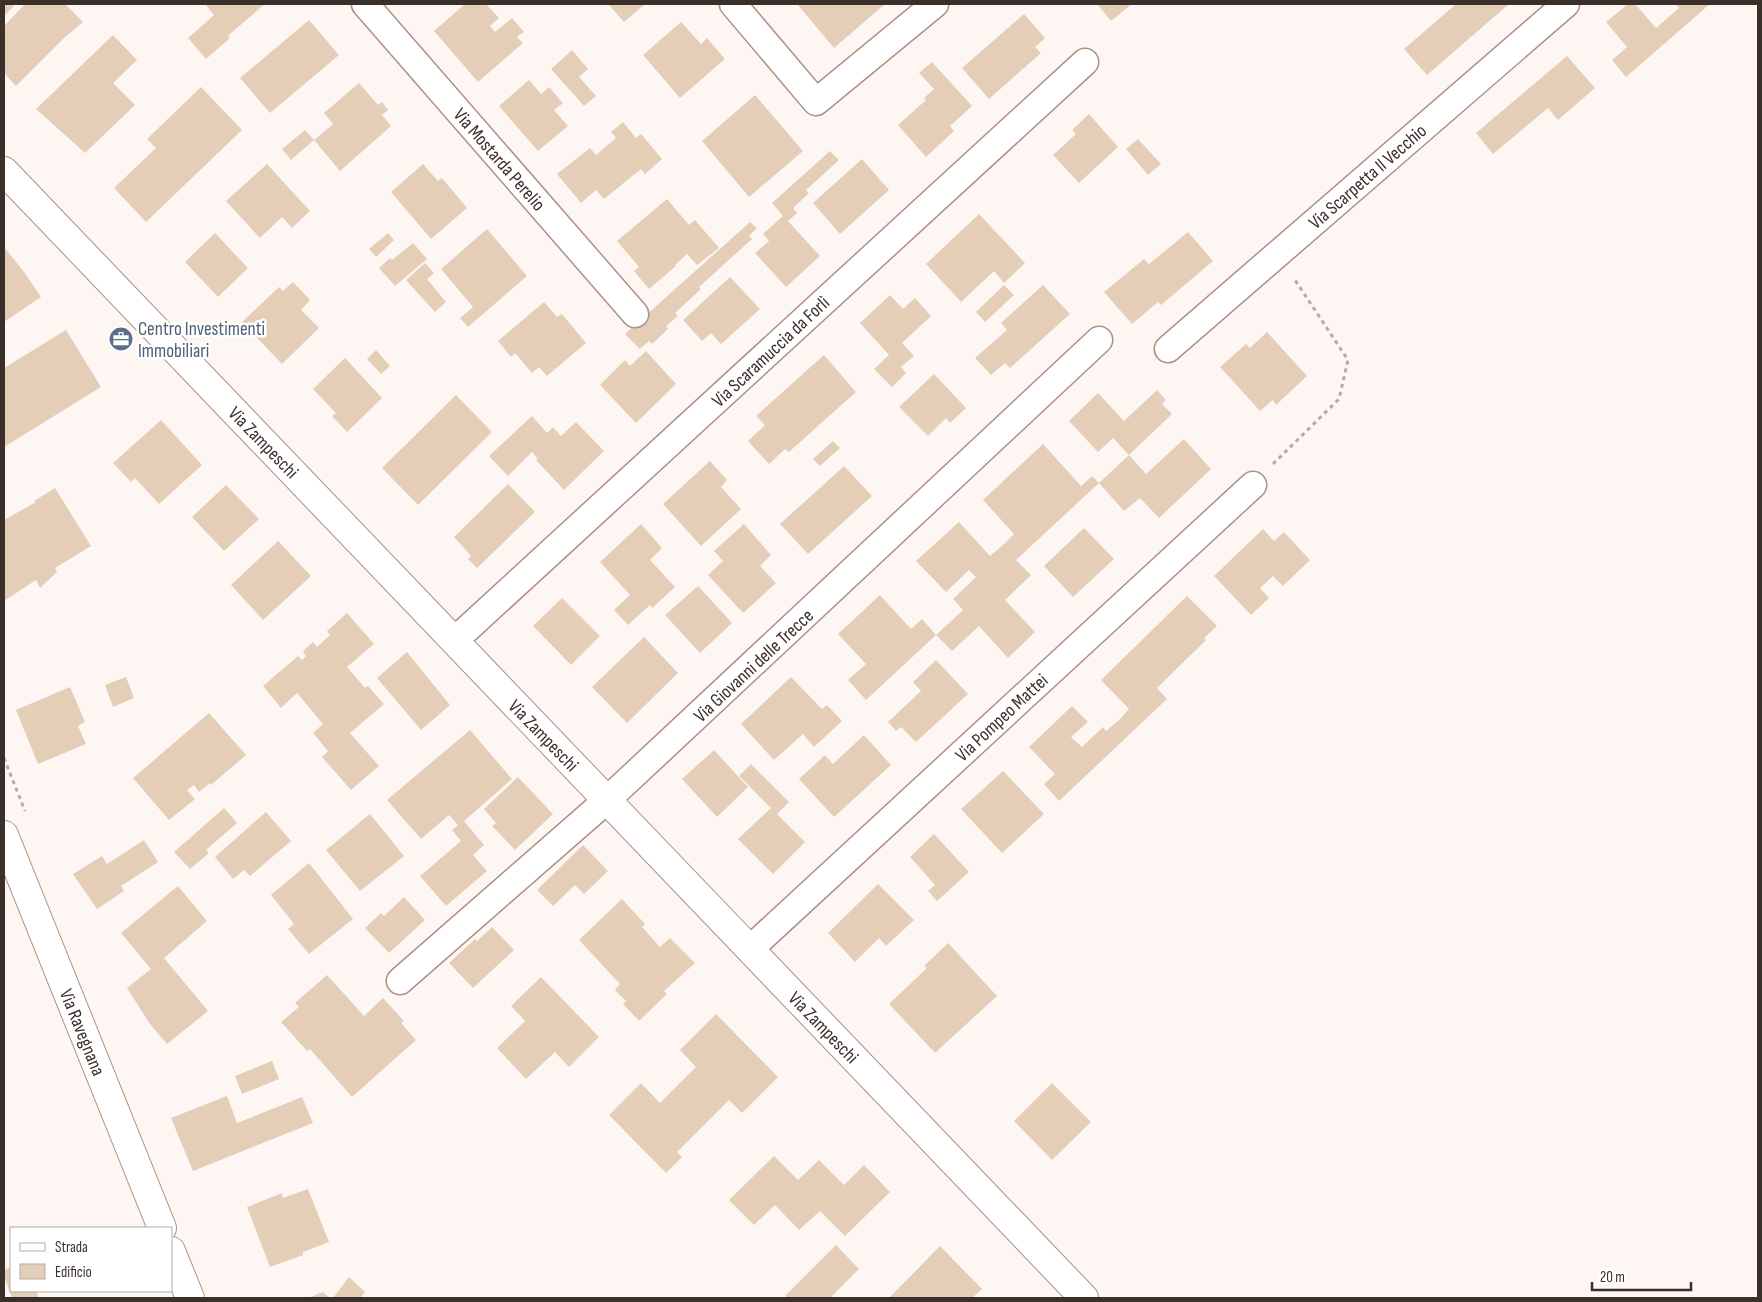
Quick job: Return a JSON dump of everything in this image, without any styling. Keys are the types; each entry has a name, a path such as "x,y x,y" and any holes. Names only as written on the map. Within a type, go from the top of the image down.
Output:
{"street":[{"name":"Via Mostarda Perelio","path":"365,4 635,314"},
{"path":"733,4 816,102 935,4"},
{"name":"Via Scarpetta Il Vecchio","path":"1168,349 1566,4"},
{"name":"Via Scaramuccia da Forlì","path":"454,641 1085,62"},
{"name":"Via Zampeschi","path":"4,171 1084,1298"},
{"name":"Via Giovanni delle Trecce","path":"400,981 608,800 1099,340"},
{"name":"Via Pompeo Mattei","path":"750,949 1253,485"},
{"name":"Via Ravegnana","path":"4,835 162,1227"},
{"path":"172,1253 190,1298"}],"path":[{"path":"1253,485 1339,398 1348,360 1277,255"}],"building":[{"path":"4,4 12,4 14,6 4,16"},
{"path":"25,4 65,4 83,22 65,37 16,86 4,73 4,26"},
{"path":"205,4 265,4 231,33 228,36 230,38 206,59 188,38 214,15"},
{"path":"465,4 486,4 499,18 490,26 495,32 512,18 524,32 517,37 523,43 478,82 434,31"},
{"path":"608,4 645,4 624,22"},
{"path":"797,4 885,4 834,48"},
{"path":"1097,4 1132,4 1111,21"},
{"path":"1456,4 1509,4 1427,75 1404,49"},
{"path":"1628,4 1635,4 1656,28 1679,8 1675,4 1710,4 1626,77 1612,60 1627,47 1606,22"},
{"path":"1024,14 1045,38 1035,47 1041,53 989,99 962,68"},
{"path":"309,20 339,55 270,113 240,78"},
{"path":"681,22 701,44 707,38 725,59 680,98 643,55"},
{"path":"113,35 137,60 113,83 135,105 85,153 36,109"},
{"path":"572,50 588,69 579,77 596,96 584,106 551,69"},
{"path":"1567,56 1595,88 1558,120 1548,108 1493,154 1476,133"},
{"path":"932,62 972,106 950,126 954,131 926,157 898,125 926,100 924,98 934,89 919,73"},
{"path":"529,80 541,94 549,87 563,103 554,110 568,126 538,151 499,106"},
{"path":"359,83 378,105 382,102 388,110 382,115 391,126 340,171 314,140 333,124 324,113"},
{"path":"201,87 242,130 146,222 114,188 156,148 147,139"},
{"path":"755,95 803,151 749,197 702,141"},
{"path":"1089,114 1118,147 1079,183 1053,155 1076,134 1072,130"},
{"path":"623,122 636,138 641,134 662,159 645,174 641,169 604,199 596,190 581,203 557,174 590,148 596,155 616,138 611,132"},
{"path":"305,130 314,140 291,160 282,149"},
{"path":"1138,139 1161,164 1148,175 1126,149"},
{"path":"830,151 839,160 806,190 809,193 793,208 797,213 788,221 820,256 786,287 755,253 769,241 763,234 783,216 772,203"},
{"path":"862,159 889,190 840,234 813,203"},
{"path":"267,164 310,211 292,228 282,217 260,238 226,201"},
{"path":"423,164 438,181 442,178 467,208 431,239 391,192"},
{"path":"667,199 689,225 695,220 719,248 697,265 687,254 649,289 634,271 639,267 617,241"},
{"path":"979,214 1025,263 1004,283 994,271 961,302 926,264"},
{"path":"750,222 757,228 749,236 752,239 699,287 701,289 675,313 678,316 666,326 668,329 652,344 649,341 640,349 625,334"},
{"path":"487,229 527,276 468,327 460,318 473,307 441,269"},
{"path":"1188,232 1213,261 1161,305 1158,302 1132,324 1104,292 1144,259 1149,264"},
{"path":"215,233 248,268 218,297 185,262"},
{"path":"388,233 394,240 376,257 369,249"},
{"path":"413,243 427,259 395,286 379,268 390,258 392,260"},
{"path":"4,247 41,297 4,322"},
{"path":"425,263 434,273 427,279 446,302 435,312 406,280"},
{"path":"730,277 760,309 721,344 711,333 702,341 683,320"},
{"path":"293,282 310,300 301,310 319,328 282,364 242,322 279,287 283,291"},
{"path":"1004,285 1014,295 985,322 976,312"},
{"path":"1043,285 1070,314 1010,368 1005,363 991,375 975,358 1007,330 1001,323"},
{"path":"890,295 903,309 915,298 931,316 902,343 914,356 901,367 906,373 892,387 874,369 889,355 860,323"},
{"path":"544,302 557,317 562,314 586,343 547,376 539,367 532,373 515,353 511,357 498,341"},
{"path":"66,330 101,387 4,447 4,368"},
{"path":"1267,332 1307,376 1276,405 1273,400 1260,411 1220,367 1246,344 1250,348"},
{"path":"376,350 390,366 381,374 367,359"},
{"path":"646,351 676,384 636,423 600,385 625,360 630,366"},
{"path":"824,355 856,392 789,452 785,449 769,464 748,441 765,425 756,416"},
{"path":"345,358 382,398 347,432 332,416 336,413 313,389"},
{"path":"934,374 966,408 950,423 946,418 928,436 899,407"},
{"path":"1157,390 1166,400 1162,404 1172,414 1129,455 1113,438 1098,452 1069,421 1098,393 1124,421"},
{"path":"456,395 492,432 418,505 382,468"},
{"path":"532,416 547,433 553,427 561,436 576,422 604,451 564,490 536,460 538,459 532,452 508,476 489,456"},
{"path":"161,420 202,465 159,504 135,478 131,482 113,463"},
{"path":"1184,439 1211,469 1159,518 1140,498 1124,511 1099,483 1129,455 1146,474"},
{"path":"833,441 840,448 820,466 813,459"},
{"path":"1043,444 1081,486 1092,476 1099,483 1016,560 1031,575 1005,600 1035,632 1008,658 979,626 952,651 936,635 963,610 953,599 976,577 969,570 946,592 916,561 959,522 990,556 1003,545 1014,534 983,500"},
{"path":"710,461 727,480 721,487 741,509 701,546 663,504"},
{"path":"844,466 872,496 808,554 780,524"},
{"path":"508,484 535,512 477,568 468,559 471,556 454,537"},
{"path":"226,485 259,519 224,551 192,517"},
{"path":"55,488 91,546 55,568 57,572 40,588 36,580 4,601 4,520 36,502 34,501"},
{"path":"641,524 662,548 650,560 675,587 652,608 650,605 628,625 614,610 630,595 600,562"},
{"path":"744,524 771,555 760,566 776,583 743,613 708,575 723,561 714,551"},
{"path":"1084,528 1114,559 1073,597 1044,566"},
{"path":"1263,529 1274,541 1284,532 1310,560 1283,586 1273,576 1260,588 1269,598 1251,615 1214,576"},
{"path":"278,541 311,576 263,620 231,585"},
{"path":"698,586 732,623 700,653 665,615"},
{"path":"880,595 911,629 922,619 936,635 866,700 848,680 866,664 838,634"},
{"path":"1187,596 1217,626 1204,638 1206,640 1157,688 1167,699 1059,801 1044,784 1055,774 1029,747 1072,706 1088,722 1071,737 1082,747 1103,727 1106,731 1119,720 1129,709 1101,680"},
{"path":"562,598 600,636 571,665 533,626"},
{"path":"347,613 374,644 347,667 365,688 368,686 384,704 350,733 379,766 351,790 322,757 328,751 313,733 323,724 297,693 281,708 263,686 298,656 302,660 306,656 303,651 313,642 317,647 330,635 327,631"},
{"path":"644,637 678,673 627,723 592,687"},
{"path":"407,652 450,705 421,730 377,678"},
{"path":"936,660 968,694 916,742 901,727 896,731 888,722 921,691 913,682"},
{"path":"126,677 134,698 113,707 105,685"},
{"path":"791,677 822,709 827,705 842,721 814,747 803,734 774,760 741,724"},
{"path":"70,687 85,722 78,726 86,744 38,764 16,710"},
{"path":"209,713 246,755 211,785 210,783 199,792 194,785 187,790 195,799 169,820 133,778"},
{"path":"470,730 512,779 464,821 484,845 473,855 487,871 446,906 420,876 461,841 452,830 458,825 449,815 421,839 387,800"},
{"path":"864,735 891,765 834,817 799,779 825,755 833,764"},
{"path":"714,750 748,787 717,817 682,779"},
{"path":"751,764 789,802 777,814 805,842 773,874 738,839 771,808 739,776"},
{"path":"1003,771 1044,814 1002,853 961,809"},
{"path":"518,777 553,814 515,850 492,826 496,823 484,809"},
{"path":"224,808 237,823 206,850 209,853 190,869 174,852"},
{"path":"266,812 291,841 250,876 244,870 233,879 215,857"},
{"path":"370,814 404,856 360,891 326,850"},
{"path":"934,834 969,872 937,901 928,891 935,885 910,857"},
{"path":"144,840 158,862 121,886 124,891 97,909 73,874 102,856 107,864"},
{"path":"583,845 608,871 584,894 575,885 553,906 537,890"},
{"path":"309,863 353,919 309,954 288,929 294,924 271,895"},
{"path":"878,884 914,920 886,946 879,938 855,962 828,933"},
{"path":"178,886 207,921 164,958 208,1011 167,1044 150,1024 127,988 151,969 121,933"},
{"path":"404,897 425,920 389,953 365,928 381,913 384,916"},
{"path":"622,899 645,924 642,927 660,947 670,938 695,963 664,991 667,994 639,1021 623,1004 626,1001 615,990 620,984 579,940"},
{"path":"492,927 514,950 473,988 449,963 475,939 477,941"},
{"path":"948,943 997,996 935,1053 889,1004 927,968 924,966"},
{"path":"327,975 364,1016 383,998 404,1021 401,1023 416,1040 352,1097 310,1049 307,1051 281,1022 299,1007 295,1003"},
{"path":"541,977 599,1037 569,1067 555,1052 526,1079 497,1048 525,1021 511,1006"},
{"path":"716,1014 778,1077 742,1113 729,1100 677,1152 682,1157 666,1173 609,1115 641,1083 660,1103 696,1067 680,1050"},
{"path":"272,1061 279,1079 242,1094 235,1076"},
{"path":"1052,1083 1091,1122 1052,1160 1014,1121"},
{"path":"227,1096 237,1123 302,1097 313,1123 193,1171 171,1118"},
{"path":"774,1156 798,1180 819,1160 844,1185 864,1165 890,1192 845,1236 820,1211 799,1230 775,1205 754,1225 729,1200"},
{"path":"308,1189 329,1242 303,1252 303,1255 270,1267 247,1207 282,1193 283,1198"},
{"path":"836,1245 859,1269 830,1298 788,1298 785,1296"},
{"path":"940,1246 982,1289 972,1298 889,1298"},
{"path":"10,1267 10,1292 36,1292 39,1298 12,1298 4,1276 4,1270"},
{"path":"349,1277 365,1292 360,1298 333,1298"},
{"path":"323,1292 330,1298 308,1298"}],"place":[{"name":"Centro Investimenti Immobiliari","path":"121,339"}]}
